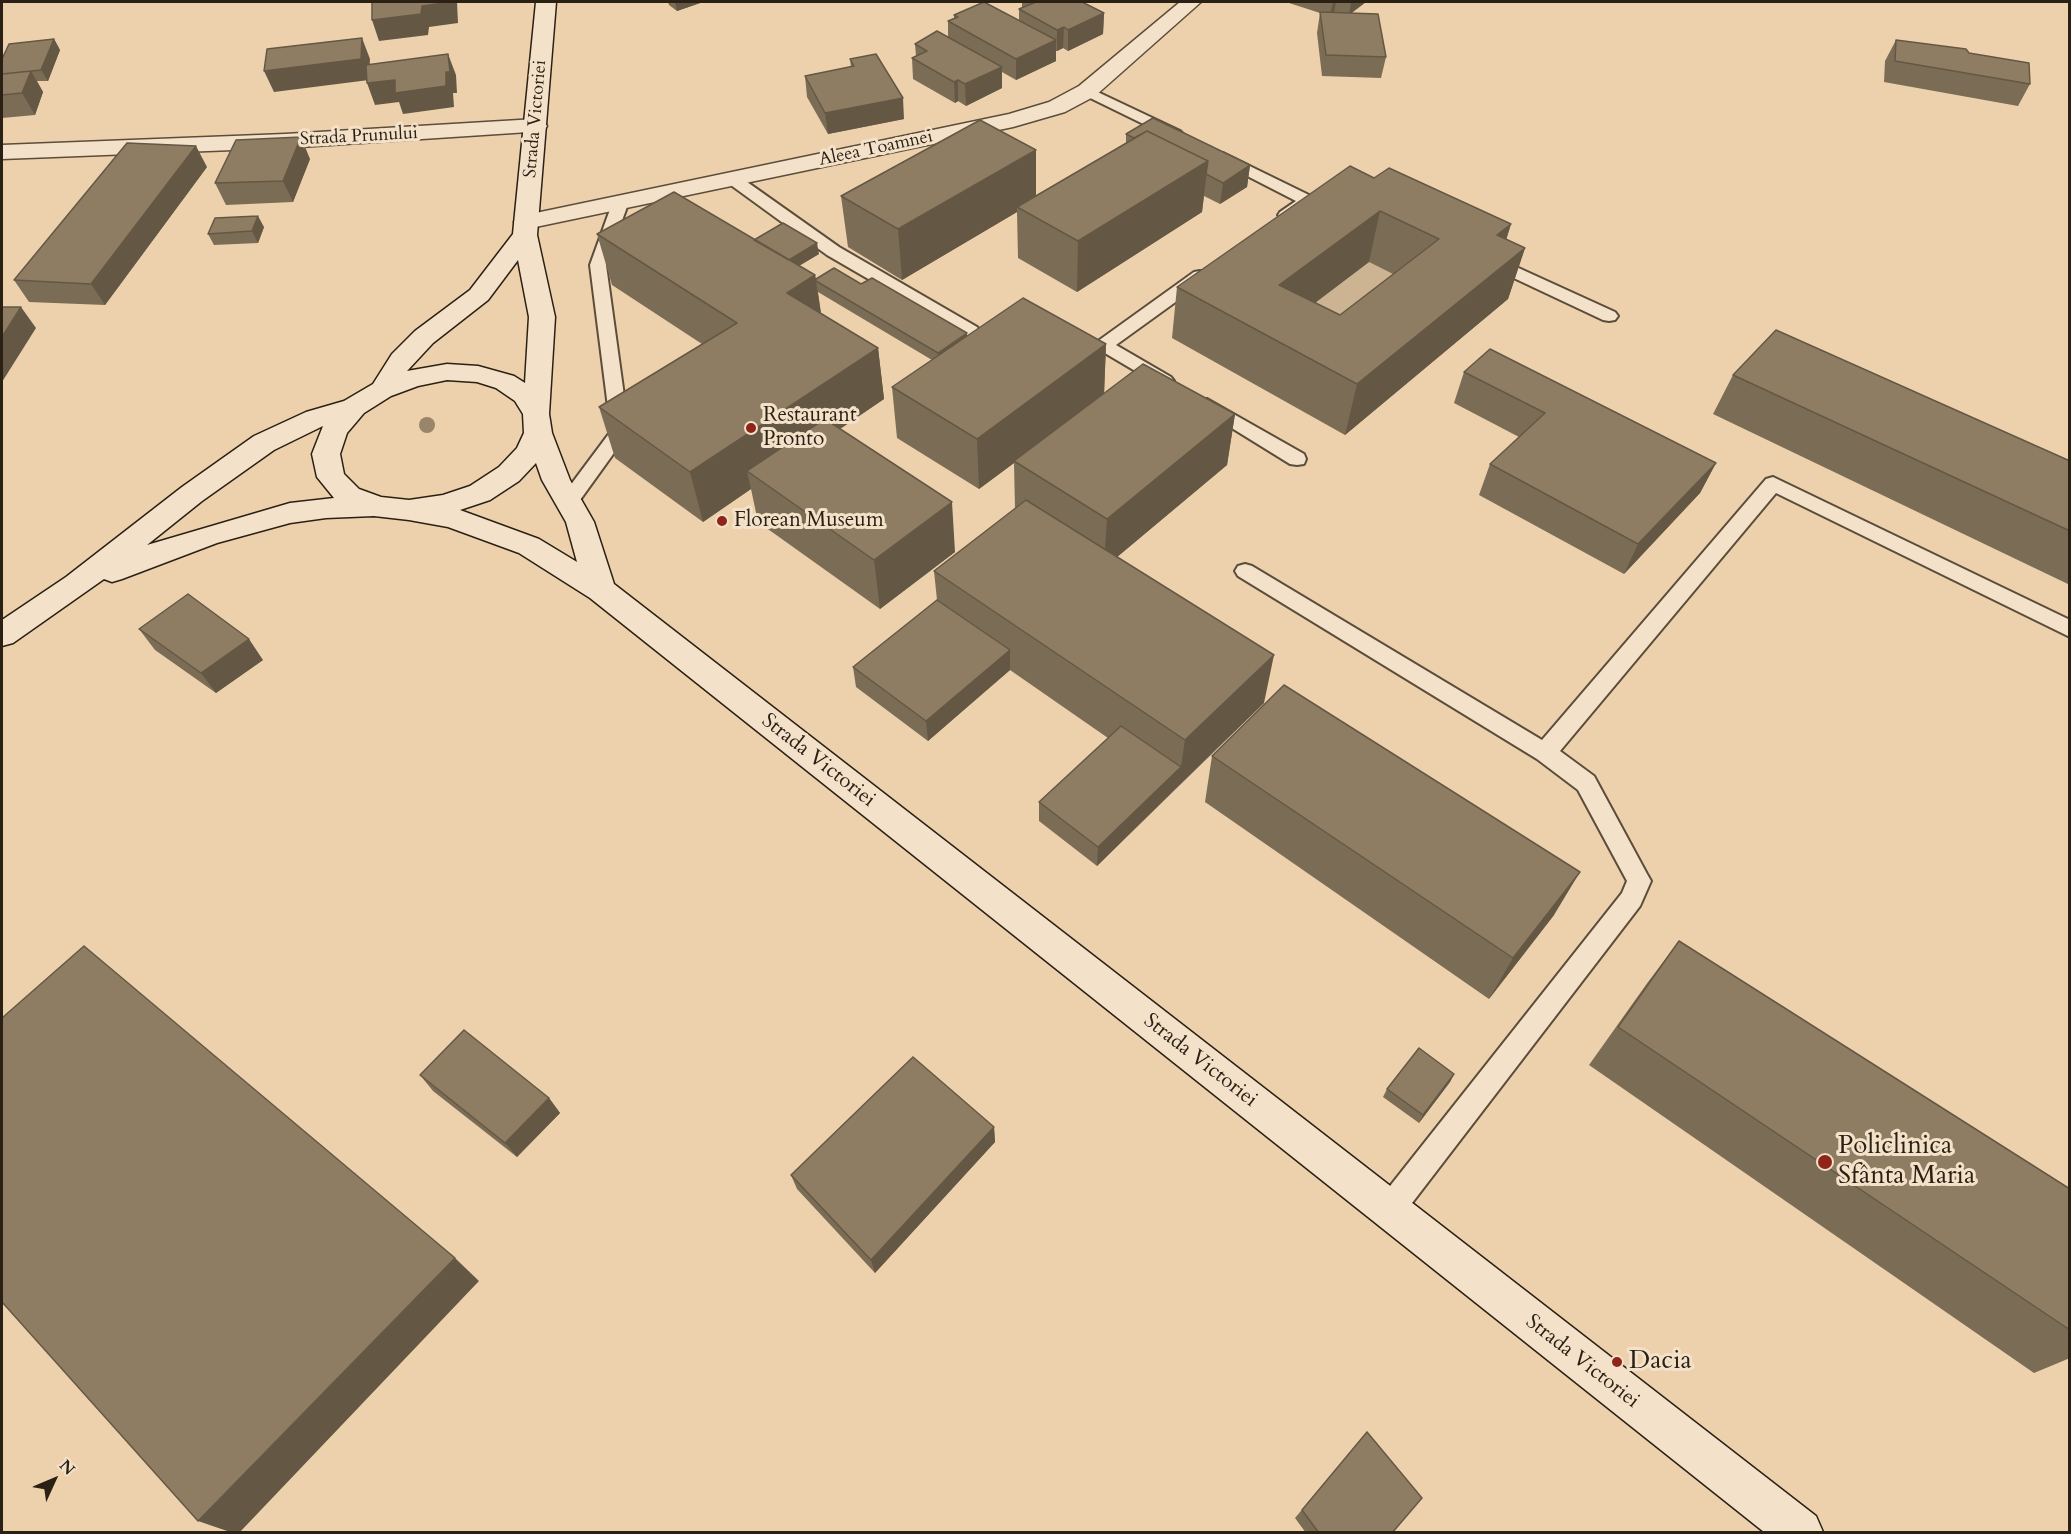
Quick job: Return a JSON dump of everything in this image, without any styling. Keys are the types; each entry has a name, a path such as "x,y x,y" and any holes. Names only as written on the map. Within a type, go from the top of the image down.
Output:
{"street":[{"name":"Strada Victoriei","path":"526,229 546,2"},
{"name":"Aleea Toamnei","path":"526,229 620,204 1013,120 1057,107 1088,91 1191,2"},
{"name":"Strada Prunului","path":"2,152 285,141 536,126"},
{"path":"382,390 401,360 424,336 479,295 526,229"},
{"path":"77,585 153,554 290,513 326,508 378,507 409,510 446,506 480,493 509,474 529,453 537,423 542,317 526,229"},
{"path":"2,635 77,585 192,494 264,443 316,418 354,407 382,390 413,378 435,374 478,374 505,382 525,395 556,480 580,522 601,590"},
{"path":"354,407 334,430 326,454 331,477 349,496 378,507"},
{"name":"Strada Victoriei","path":"409,510 452,518 529,546 601,590 1800,1533"}],"lane":[{"path":"1088,91 1192,143"},
{"path":"1213,153 1307,200 1329,200"},
{"path":"734,180 833,251 971,331"},
{"path":"1268,228 1307,200"},
{"path":"568,502 620,432 598,265 620,204"},
{"path":"1480,255 1609,316"},
{"path":"1175,387 1104,345 1210,269"},
{"path":"1196,399 1297,459"},
{"path":"1545,753 1773,484 2070,629"},
{"path":"1245,571 1545,753 1586,783 1639,881 1632,898 1389,1210"}],"shaded area":[{"path":"1369,262 1426,290 1271,336"}],"building":[{"path":"372,2 451,2 422,6 421,14 372,20"},
{"path":"984,2 1056,40 1016,59 948,21 958,17 954,15"},
{"path":"1036,2 1082,2 1104,13 1068,30 1064,27 1057,30 1019,9"},
{"path":"1320,12 1378,14 1386,57 1326,55"},
{"path":"937,31 1002,67 965,84 958,80 954,82 912,58 927,51 915,44"},
{"path":"362,38 361,59 264,71 267,49"},
{"path":"54,39 41,70 2,74 2,59 9,44"},
{"path":"1896,40 1966,49 1969,53 2029,63 2030,84 1895,61"},
{"path":"448,54 450,72 446,72 446,86 395,93 395,80 367,83 366,65"},
{"path":"876,54 903,98 825,113 805,76 854,66 850,59"},
{"path":"31,71 22,93 2,95 2,74"},
{"path":"1153,118 1250,165 1223,183 1206,174 1208,161 1147,131 1134,138 1126,134"},
{"path":"980,120 1036,150 898,229 841,196"},
{"path":"1147,131 1208,161 1078,241 1017,207"},
{"path":"301,137 283,181 215,183 236,140"},
{"path":"127,143 196,146 91,284 14,280"},
{"path":"1350,166 1374,178 1389,168 1511,224 1497,235 1525,248 1357,384 1177,287","holes":["1380,211 1439,239 1340,315 1279,285"]},
{"path":"674,192 815,275 787,293 878,348 690,472 599,407 737,323 597,234"},
{"path":"258,216 252,231 208,234 215,218"},
{"path":"783,223 817,243 789,260 754,240"},
{"path":"834,268 861,284 872,278 967,333 938,353 816,281"},
{"path":"1023,298 1106,344 977,439 892,387"},
{"path":"2,307 21,307 2,337"},
{"path":"1776,330 2070,461 2070,531 1733,375"},
{"path":"1490,349 1716,463 1638,544 1490,464 1545,413 1464,372"},
{"path":"1143,364 1235,414 1107,519 1014,461"},
{"path":"825,419 952,502 874,560 747,471"},
{"path":"1026,500 1274,655 1185,740 934,571"},
{"path":"188,594 249,639 201,673 139,629"},
{"path":"937,600 1010,650 926,721 853,667"},
{"path":"1284,685 1580,872 1513,958 1212,756"},
{"path":"1121,726 1181,767 1098,847 1039,802"},
{"path":"1679,941 2070,1189 2070,1330 1618,1027"},
{"path":"84,946 455,1258 198,1521 2,1302 2,1018"},
{"path":"464,1030 549,1098 505,1143 420,1075"},
{"path":"1419,1048 1454,1074 1423,1115 1387,1089"},
{"path":"913,1057 994,1127 871,1260 791,1175"},
{"path":"1367,1432 1422,1498 1392,1533 1319,1533 1302,1510"}],"place":[{"name":"Restaurant Pronto","path":"751,428"},
{"name":"Florean Museum","path":"722,521"},
{"name":"Policlinica Sfânta Maria","path":"1825,1162"},
{"name":"Dacia","path":"1617,1362"}]}
